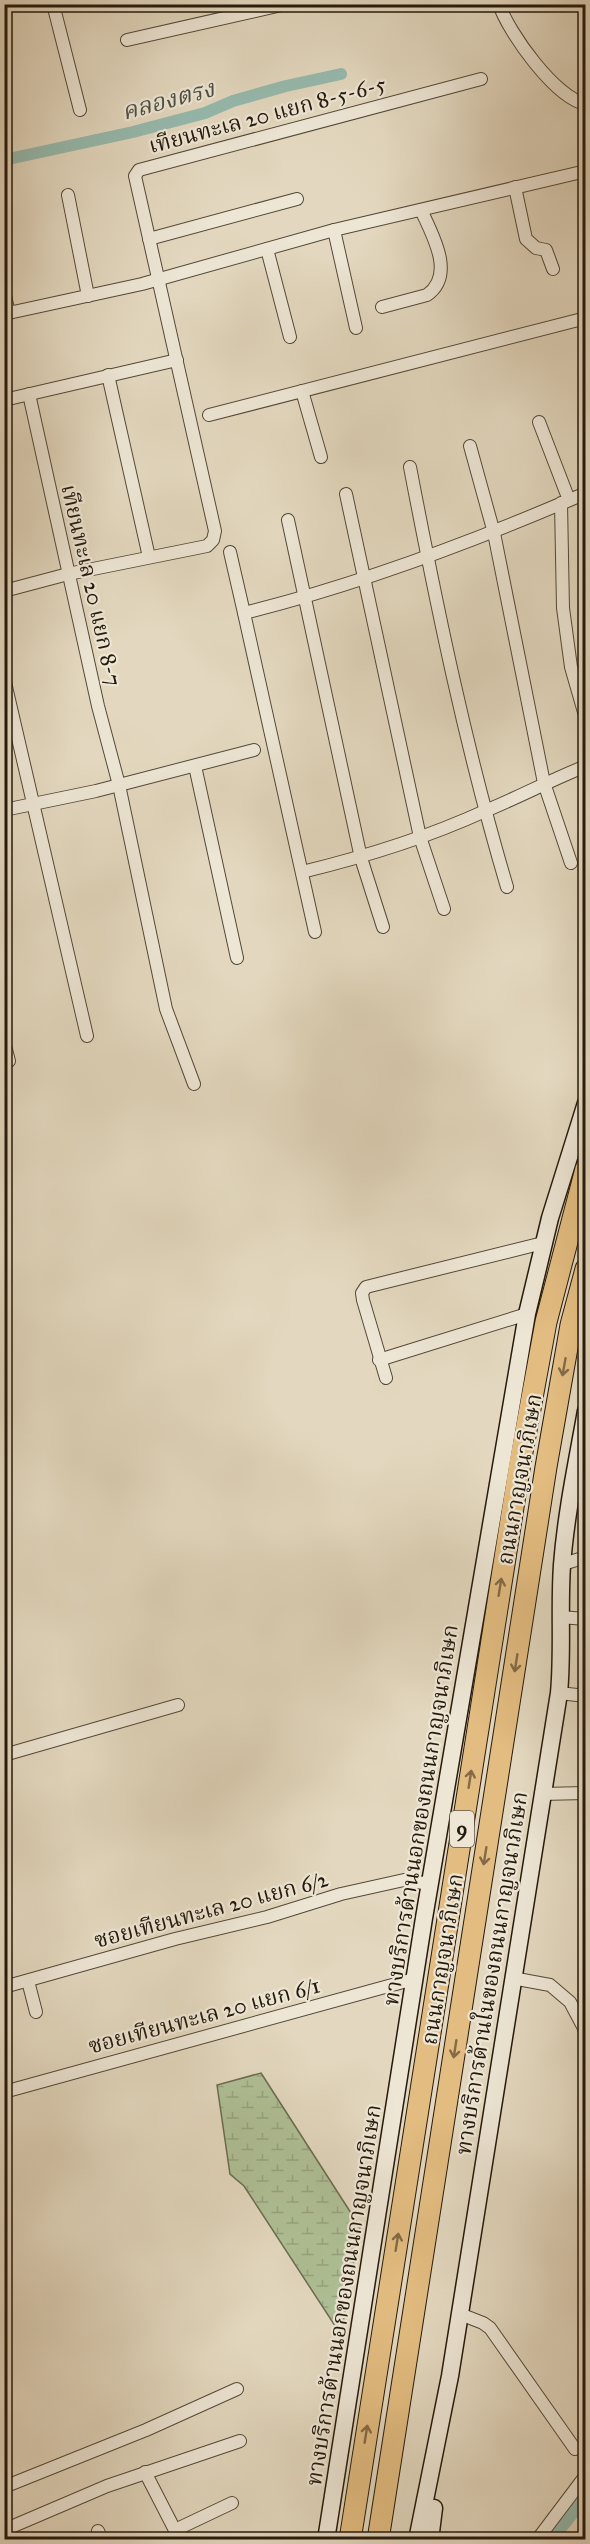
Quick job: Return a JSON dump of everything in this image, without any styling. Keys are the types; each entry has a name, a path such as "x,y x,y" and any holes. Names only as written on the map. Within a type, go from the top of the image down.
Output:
{"highway":[{"name":"ถนนกาญจนาภิเษก","path":"350,2540 520,1463 546,1322 585,1169"},
{"name":"ถนนกาญจนาภิเษก","path":"378,2540 546,1467 571,1325 585,1269"}],"main road":[{"name":"ทางบริการด้านนอกของถนนกาญจนาภิเษก","path":"326,2540 414,1979 527,1314 543,1244 585,1103"},
{"name":"ทางบริการด้านในของถนนกาญจนาภิเษก","path":"417,2540 450,2376 541,1794 559,1693 562,1663 560,1617 562,1564 585,1411"},
{"path":"408,2540 450,2376"},
{"path":"430,2540 450,2376"}],"street":[{"path":"53,4 80,110"},
{"path":"127,40 286,4"},
{"path":"499,4 513,33 525,50 553,82 571,98 585,104"},
{"name":"เทียนทะเล 20 แยก 8-5-6-5","path":"149,557 207,546 213,540 215,531 135,176 139,170 481,80"},
{"path":"4,292 7,314 159,279 334,230 585,171"},
{"path":"515,187 526,239 536,248 546,250 553,269"},
{"path":"68,195 88,296"},
{"path":"149,239 297,199"},
{"path":"382,307 427,296 433,291 439,278 440,255 421,210"},
{"path":"334,230 357,328"},
{"path":"267,249 290,337"},
{"path":"210,415 585,318"},
{"path":"4,400 177,360"},
{"path":"4,591 68,574 149,557 108,375"},
{"path":"302,391 321,458"},
{"name":"เทียนทะเล 20 แยก 8-7","path":"28,394 118,785 166,1009 194,1084"},
{"path":"539,422 565,502 563,608 571,667 585,719"},
{"path":"470,446 494,533 544,783 571,863"},
{"path":"410,467 427,556 484,812 507,886"},
{"path":"244,613 306,598 494,533 585,493"},
{"path":"346,494 366,578 420,837 444,909"},
{"path":"288,520 361,858 383,927"},
{"path":"230,552 315,932"},
{"path":"4,678 87,1036"},
{"path":"4,810 118,785 254,750"},
{"path":"195,766 237,958"},
{"path":"302,872 361,858 420,837 484,812 585,766"},
{"path":"4,1042 9,1061"},
{"path":"386,1378 363,1300 362,1293 366,1287 543,1244"},
{"path":"379,1360 527,1314"},
{"path":"562,1564 585,1557"},
{"path":"560,1617 585,1620"},
{"path":"559,1693 585,1696"},
{"path":"4,1755 178,1705"},
{"path":"541,1794 585,1792"},
{"name":"ซอยเทียนทะเล 20 แยก 6/2","path":"4,1987 175,1939 267,1917 341,1894 404,1880 430,1884"},
{"path":"513,1978 550,1985 570,2002 585,2032"},
{"name":"ซอยเทียนทะเล 20 แยก 6/1","path":"4,2092 414,1979"},
{"path":"28,1981 36,2012"},
{"path":"460,2314 490,2328 574,2449"},
{"path":"4,2487 146,2430 237,2389"},
{"path":"4,2530 145,2472 240,2441"},
{"path":"145,2472 178,2535 232,2503"},
{"path":"537,2540 585,2475"}],"green space":[{"path":"261,2073 360,2227 341,2335 244,2186 230,2174 217,2085"}],"waterway":[{"name":"คลองตรง","path":"4,160 133,132 205,113 233,101 286,86 341,74"},
{"path":"546,2540 586,2489"}]}
